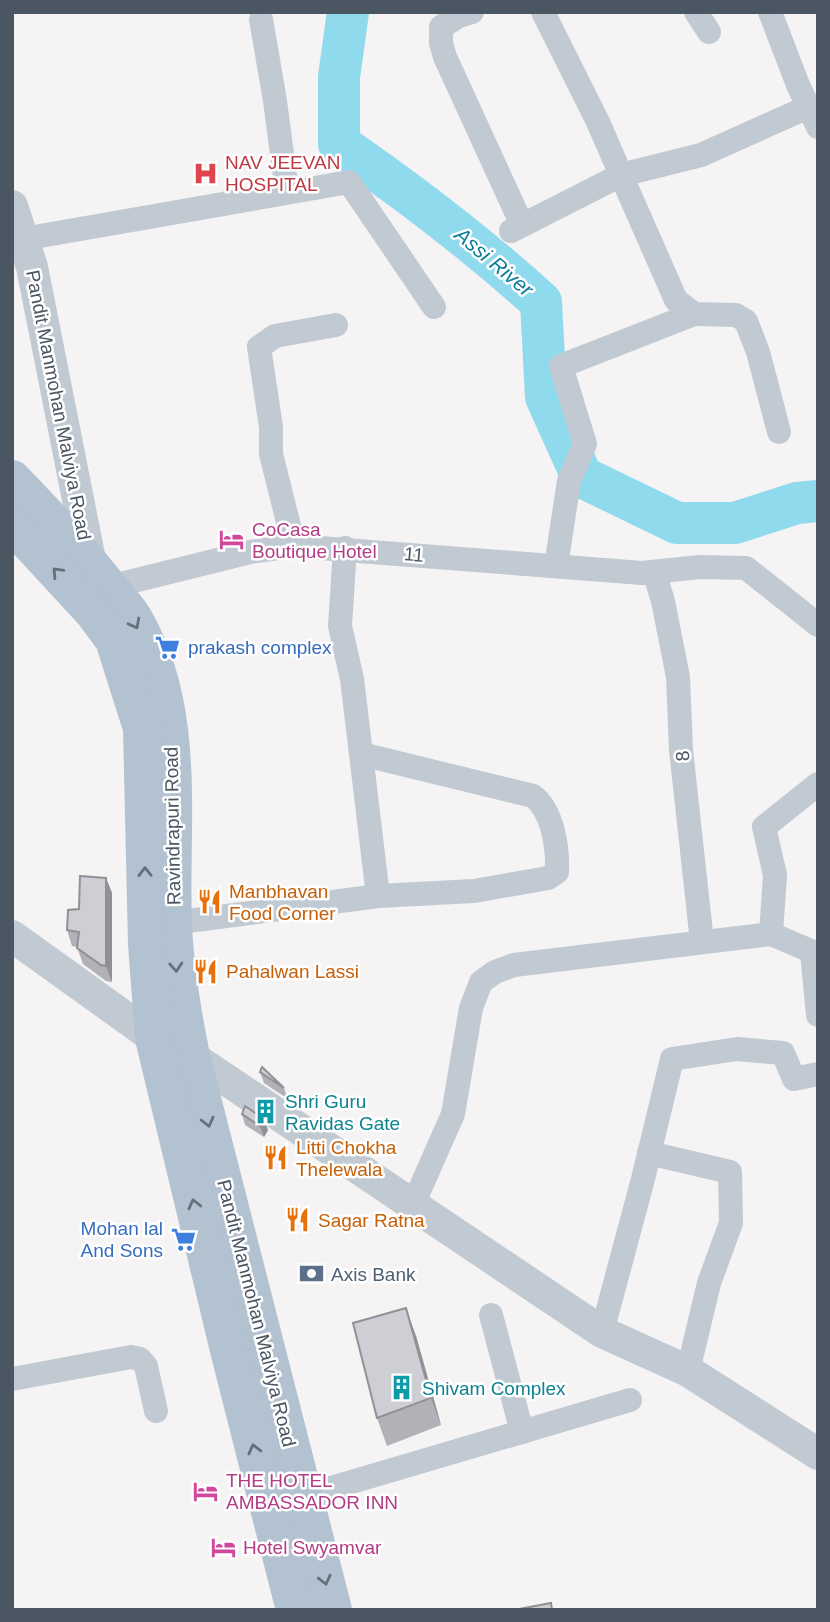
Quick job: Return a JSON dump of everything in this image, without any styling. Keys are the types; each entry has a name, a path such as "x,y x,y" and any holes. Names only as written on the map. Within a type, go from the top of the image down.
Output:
{"main road":[{"name":"Ravindrapuri Road","path":"12,478 100,576 133,618 152,659 164,697 173,755 173,923 177,984 191,1056"},
{"name":"Ravindrapuri Road","path":"12,524 94,612 114,640 142,728 147,932 154,1038 295,1610"},
{"name":"Pandit Manmohan Malviya Road","path":"191,1056 332,1610"}],"street":[{"path":"472,12 441,27 441,43 444,57 517,228 621,175 701,155 813,117 770,12"},
{"path":"543,12 598,122 676,300 694,314"},
{"path":"261,19 287,192"},
{"path":"23,239 349,182 434,307"},
{"name":"Pandit Manmohan Malviya Road","path":"12,206 32,267 100,576"},
{"path":"556,566 569,481 585,444 561,366 694,314 736,315 746,320 758,352 779,432"},
{"path":"294,546 271,454 271,426 259,346 275,336 337,326"},
{"name":"11","path":"100,576 294,546 642,573 700,567 746,568 818,625"},
{"path":"345,548 340,626 352,678 379,896"},
{"name":"8","path":"654,572 663,601 678,677 681,750 702,942"},
{"path":"173,923 379,896 474,891 548,878 557,872 558,859 547,813 542,803 533,796 361,754"},
{"path":"771,934 775,875 764,827 818,784"},
{"path":"412,1206 453,1114 471,1008 481,982 495,972 513,965 771,934 815,953 818,1015"},
{"path":"12,936 154,1038 191,1056 602,1332 688,1371 818,1454"},
{"path":"602,1332 672,1059 737,1049 783,1053 794,1079 818,1074"},
{"path":"649,1153 730,1171 731,1223 709,1283 688,1371"},
{"path":"491,1315 522,1432"},
{"path":"12,1379 131,1357 140,1359 146,1366 156,1411"},
{"path":"304,1496 630,1400"}],"building":[{"path":"80,876 106,878 106,966 77,948 79,932 67,930 68,910 79,909"},
{"path":"262,1067 284,1088 260,1072"},
{"path":"245,1106 264,1119 260,1126 242,1114"},
{"name":"Shivam Complex","path":"406,1308 431,1398 377,1418 353,1323"},
{"path":"551,1603 552,1610 514,1610"}],"waterway":[{"name":"Assi River","path":"348,12 339,77 339,144 443,220 541,302 546,397 582,477 677,523 735,523 797,503 818,501"}],"place":[{"name":"NAV JEEVAN HOSPITAL","path":"205,173"},
{"name":"CoCasa Boutique Hotel","path":"232,540"},
{"name":"prakash complex","path":"168,647"},
{"name":"Manbhavan Food Corner","path":"209,902"},
{"name":"Pahalwan Lassi","path":"206,971"},
{"name":"Shri Guru Ravidas Gate","path":"265,1112"},
{"name":"Litti Chokha Thelewala","path":"276,1158"},
{"name":"Sagar Ratna","path":"298,1220"},
{"name":"Mohan lal And Sons","path":"183,1239"},
{"name":"Axis Bank","path":"311,1274"},
{"name":"Shivam Complex","path":"402,1388"},
{"name":"THE HOTEL AMBASSADOR INN","path":"206,1491"},
{"name":"Hotel Swyamvar","path":"223,1547"}]}
